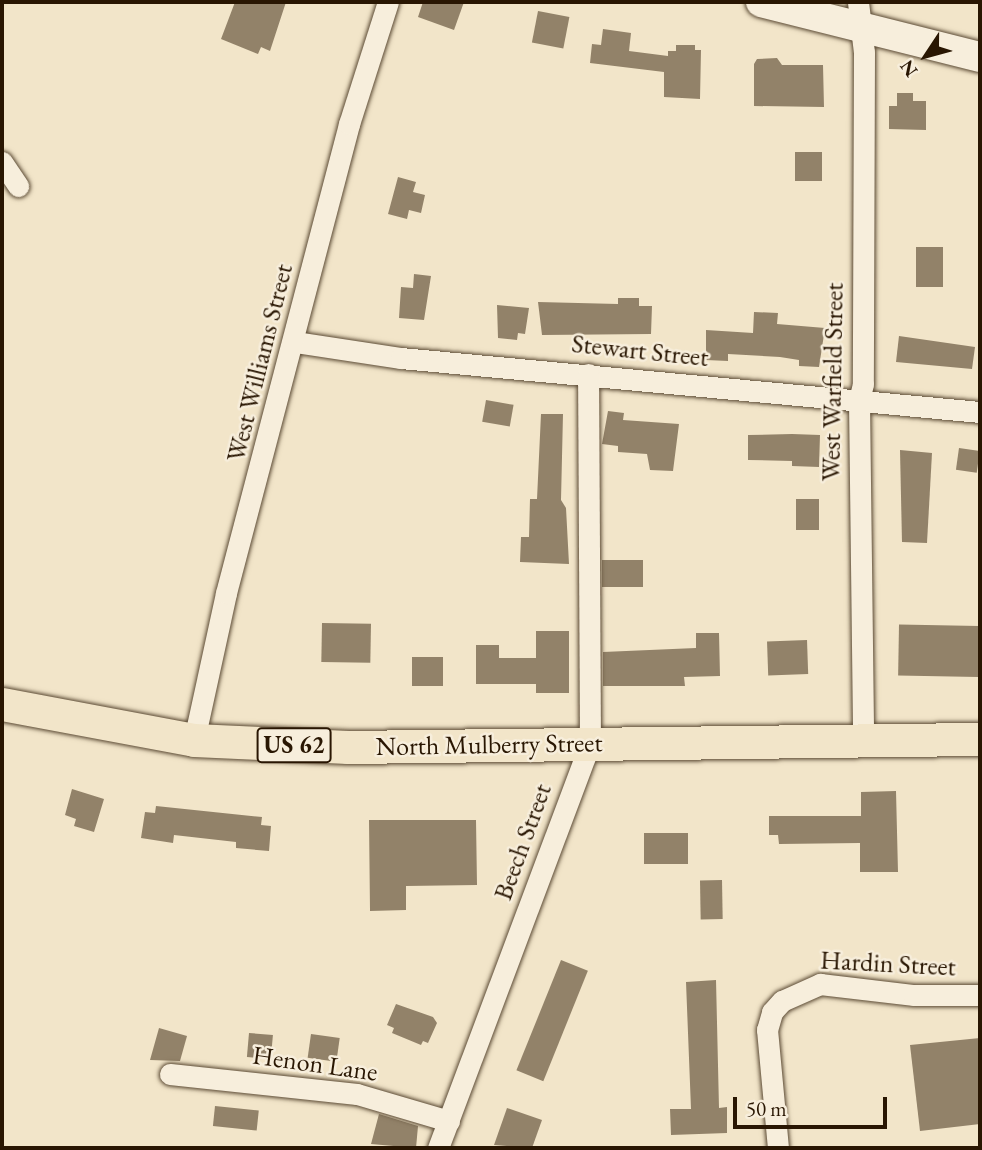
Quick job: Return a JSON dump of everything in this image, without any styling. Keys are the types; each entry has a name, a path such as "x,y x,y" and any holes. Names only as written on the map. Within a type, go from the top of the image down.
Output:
{"main road":[{"name":"North Mulberry Street","path":"2,704 194,740 348,747 980,738"}],"street":[{"name":"West Williams Street","path":"194,740 226,593 295,342 349,124 387,2"},
{"path":"761,2 858,14 980,57"},
{"name":"West Warfield Street","path":"858,14 864,52 863,384 859,400 863,740"},
{"path":"2,162 18,186"},
{"name":"Stewart Street","path":"295,342 401,358 980,412"},
{"name":"Beech Street","path":"438,1148 590,743 589,374"},
{"name":"Hardin Street","path":"778,1148 767,1030 772,1012 782,1000 820,984 914,995 980,995"},
{"name":"Henon Lane","path":"170,1074 357,1094 449,1121"}],"building":[{"path":"235,2 286,2 270,51 261,47 258,54 221,39"},
{"path":"423,2 464,2 454,30 418,17"},
{"path":"538,11 569,17 563,49 532,42"},
{"path":"603,29 631,33 629,51 668,56 668,51 676,51 676,45 695,45 695,50 701,50 700,99 664,97 664,72 590,63 592,44 601,45"},
{"path":"777,58 782,65 823,65 824,107 754,106 754,64 757,59"},
{"path":"897,93 913,93 913,101 926,101 926,130 889,129 889,106 897,106"},
{"path":"795,152 822,152 822,181 795,181"},
{"path":"398,177 416,182 413,192 425,195 421,213 409,210 407,219 388,214"},
{"path":"916,247 943,247 943,287 916,287"},
{"path":"414,274 431,276 424,320 399,318 401,287 413,288"},
{"path":"618,298 639,298 639,306 652,306 651,334 542,335 538,302 618,304"},
{"path":"497,305 529,308 525,334 518,333 517,340 498,338"},
{"path":"754,312 778,313 777,324 825,328 819,367 799,366 799,360 780,357 728,354 728,361 706,360 706,330 753,333"},
{"path":"899,336 975,347 972,369 896,362"},
{"path":"486,400 514,405 510,427 482,422"},
{"path":"608,411 624,413 623,420 679,424 673,471 650,470 647,454 618,452 618,446 602,444"},
{"path":"541,414 563,414 561,500 566,508 569,564 520,562 521,537 529,537 530,499 537,499"},
{"path":"748,435 820,435 819,467 792,466 792,461 748,460"},
{"path":"959,448 980,451 977,473 956,470"},
{"path":"900,450 932,453 927,543 902,542"},
{"path":"796,499 819,499 819,530 796,530"},
{"path":"602,560 643,560 643,587 602,587"},
{"path":"322,623 371,624 370,663 321,662"},
{"path":"899,625 979,626 978,677 898,676"},
{"path":"536,631 569,631 569,693 536,693 536,684 476,684 476,645 499,645 499,658 536,658"},
{"path":"696,633 719,633 720,676 684,677 685,686 603,686 603,652 696,648"},
{"path":"807,640 808,674 768,675 767,641"},
{"path":"412,657 443,657 443,686 412,686"},
{"path":"72,789 104,799 94,832 74,826 76,819 65,815"},
{"path":"896,791 898,872 860,872 860,843 779,844 778,835 769,835 769,816 861,816 861,792"},
{"path":"156,806 262,817 261,825 271,826 269,851 236,848 236,842 174,835 173,843 141,838 145,812 155,813"},
{"path":"369,820 476,820 477,885 406,886 406,910 370,911"},
{"path":"644,833 688,833 688,864 644,864"},
{"path":"700,880 722,880 723,919 701,919"},
{"path":"561,960 588,971 543,1081 516,1070"},
{"path":"716,980 719,1108 727,1107 727,1133 671,1135 670,1109 691,1109 686,982"},
{"path":"396,1004 433,1017 437,1023 428,1043 423,1041 421,1045 392,1033 394,1028 387,1025"},
{"path":"159,1028 187,1036 180,1061 150,1060"},
{"path":"249,1033 273,1035 271,1059 247,1057"},
{"path":"311,1034 340,1038 336,1062 308,1058"},
{"path":"980,1038 980,1124 920,1131 910,1045"},
{"path":"215,1106 259,1111 257,1130 213,1126"},
{"path":"507,1108 542,1120 532,1148 494,1145"},
{"path":"379,1114 418,1126 416,1148 371,1144"}]}
